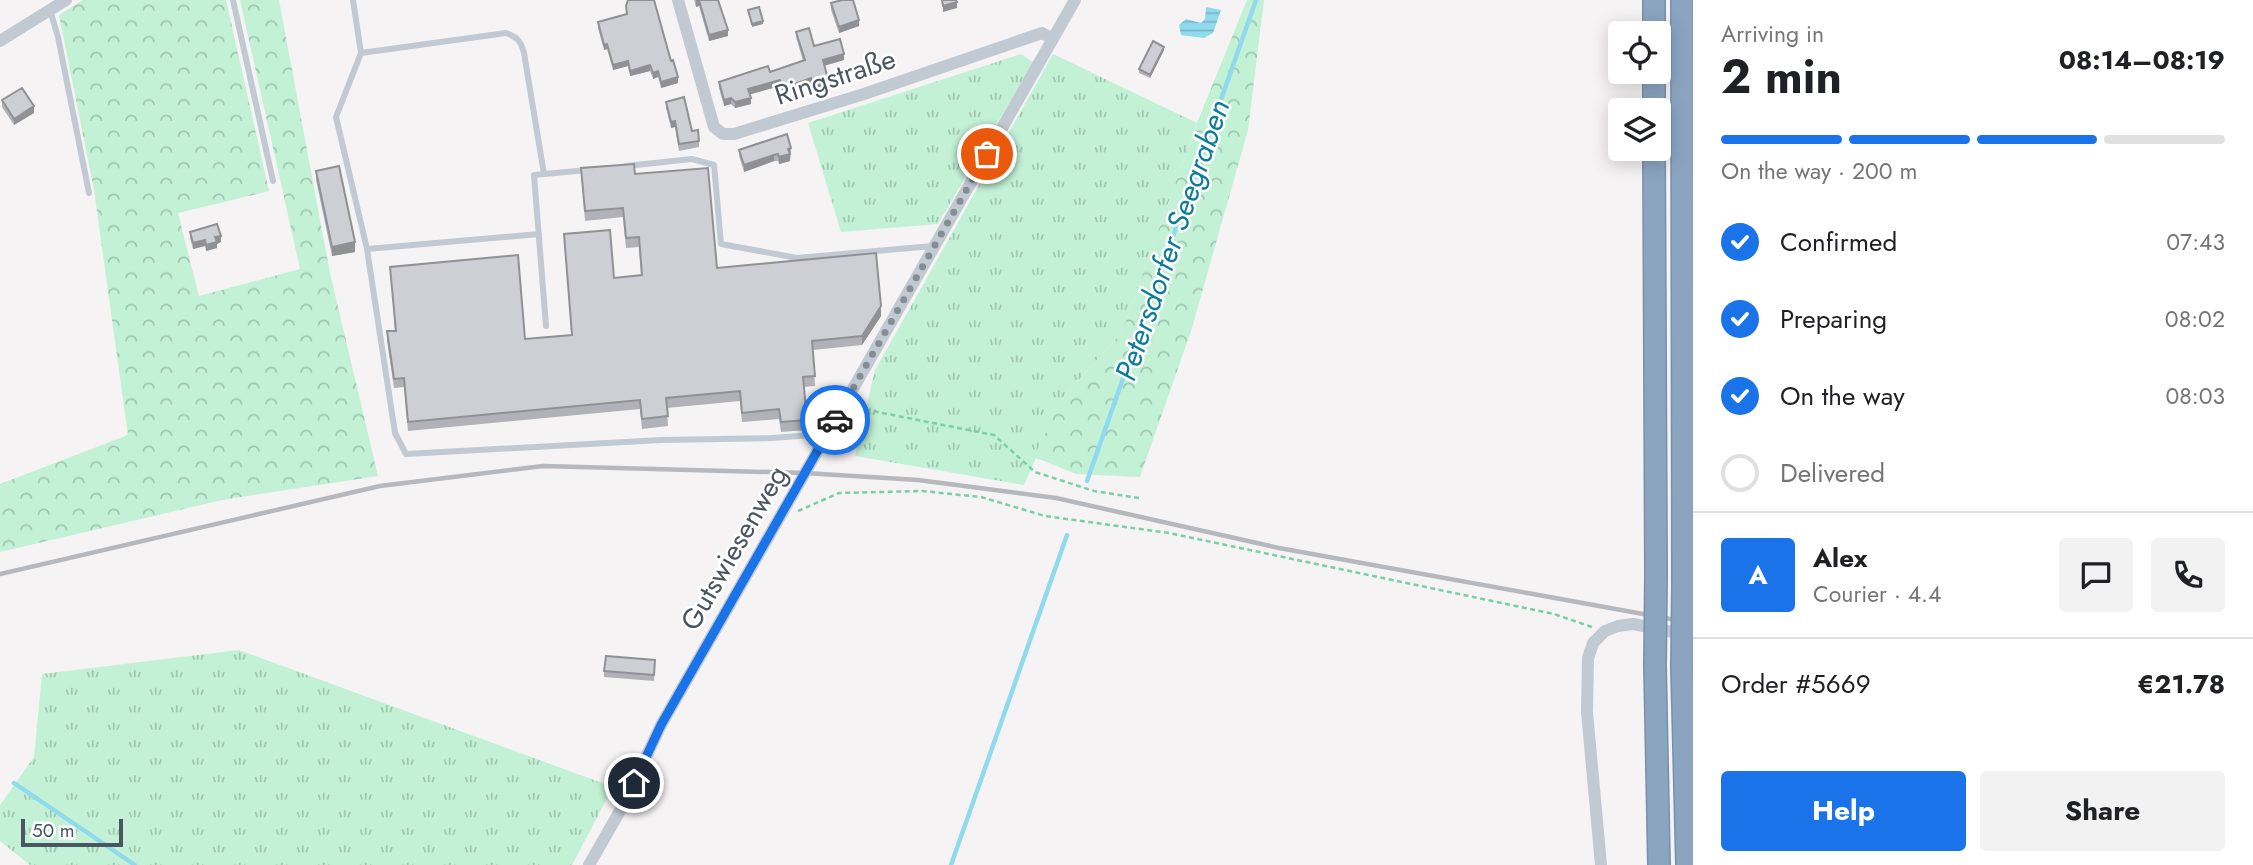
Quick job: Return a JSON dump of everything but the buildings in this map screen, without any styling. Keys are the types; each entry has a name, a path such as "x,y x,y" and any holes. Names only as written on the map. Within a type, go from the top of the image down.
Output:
{"highway":[{"path":"1654,0 1654,21"},
{"path":"1682,0 1682,667 1687,865"},
{"path":"1654,161 1655,665 1659,865"}],"street":[{"path":"0,41 66,0"},
{"name":"Ringstraße","path":"678,0 714,127 723,134 734,134 864,94 1042,33 1053,39"},
{"path":"1053,39 1075,0"},
{"name":"Gutswiesenweg","path":"589,865 625,802 661,725 1053,39"},
{"path":"1601,865 1587,712 1588,658 1593,643 1605,631 1633,624 1693,636"}],"lane":[{"path":"233,0 273,181"},
{"path":"353,0 361,53 336,117 367,249 395,433 406,454 827,434"},
{"path":"50,10 58,37 89,193"},
{"path":"361,53 506,33 515,36 521,42 524,52 544,174"},
{"path":"611,167 692,159 714,165 721,244 797,258 935,246"},
{"path":"546,326 534,175 598,169"},
{"path":"367,249 539,234"}],"path":[{"path":"844,405 993,435 1035,472 1094,491 1139,498"},
{"path":"779,519 839,493 922,491 981,497 1045,516 1169,533 1562,616 1605,631"}],"green space":[{"path":"83,0 226,0 269,191 178,213 199,296 300,269 240,0 279,0 330,273 378,476 222,500 0,552 0,484 128,435 94,190 59,15"},
{"path":"1247,0 1264,0 1248,130 1191,331 1140,477 1076,474 1034,457 1062,399 1122,332 1197,123"},
{"path":"1021,54 1033,62 938,224 841,232 808,123"},
{"path":"1053,54 1197,123 1122,332 1062,399 1024,485 855,456 875,370"},
{"path":"239,650 613,787 572,865 30,865 0,841 0,805 34,757 42,674"}],"water":[{"path":"1206,7 1221,10 1213,33 1204,38 1181,35 1179,25 1186,19 1201,23 1205,19"}],"waterway":[{"name":"Petersdorfer Seegraben","path":"1087,481 1256,0"},
{"name":"Petersdorfer Seegraben","path":"951,865 1067,535"},
{"name":"Petersdorfer Seegraben","path":"14,783 135,865"}],"railway":[{"path":"0,574 380,486 543,466 805,473 918,480 1056,498 1279,548 1693,623"}],"way so far":[{"path":"835,420 987,154"}],"route":[{"path":"634,783 661,725 835,420"}]}
